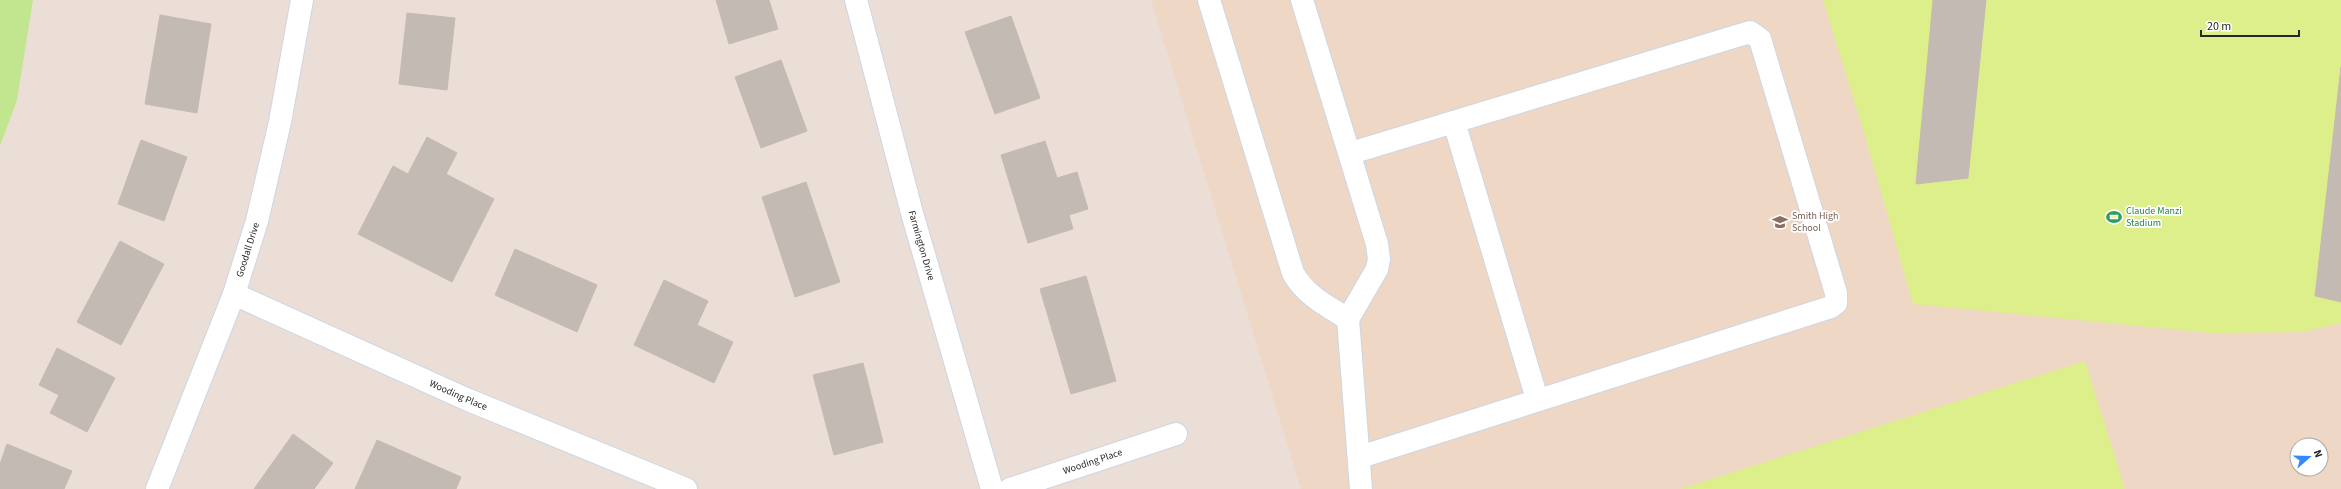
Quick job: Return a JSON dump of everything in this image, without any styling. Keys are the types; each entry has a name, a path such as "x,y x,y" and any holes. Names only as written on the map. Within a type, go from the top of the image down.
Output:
{"street":[{"name":"Goodall Drive","path":"157,489 234,294 257,221 273,153 302,0"},
{"name":"Farmington Drive","path":"856,0 912,213 992,489"},
{"path":"1209,0 1293,273 1300,286 1307,293 1348,319"},
{"path":"1302,0 1351,153 1377,244 1379,259 1377,269 1348,319 1360,457 1361,489"},
{"path":"1351,153 1750,32 1760,39 1836,293 1836,303 1831,307 1537,399 1360,457"},
{"path":"1454,122 1537,399"},
{"name":"Wooding Place","path":"234,294 466,399 686,489"},
{"name":"Wooding Place","path":"1010,489 1176,434"}],"shaded area":[{"name":"Smith High School","path":"1151,0 2341,0 2341,489 1301,489"}],"green space":[{"path":"0,0 33,0 17,100 0,146"},
{"name":"Claude Manzi Stadium","path":"1823,0 2341,0 2341,323 2301,332 2210,333 1913,304 1863,129"},
{"path":"2085,361 2125,489 1680,489"}],"building":[{"path":"716,0 769,0 778,29 729,44"},
{"path":"1933,0 1986,0 1968,178 1916,184"},
{"path":"407,13 455,18 447,90 399,84"},
{"path":"160,15 211,24 197,113 145,104"},
{"path":"1011,16 1040,98 995,114 965,32"},
{"path":"781,60 807,131 761,148 735,77"},
{"path":"2341,67 2341,302 2315,296"},
{"path":"427,137 457,153 446,174 494,199 452,282 358,234 393,166 408,174"},
{"path":"141,140 187,157 164,221 118,204"},
{"path":"1045,141 1057,178 1077,172 1088,209 1069,215 1073,229 1028,243 1001,155"},
{"path":"806,182 840,282 795,297 762,197"},
{"path":"120,241 164,264 121,345 77,322"},
{"path":"515,249 597,285 577,332 495,295"},
{"path":"1086,276 1116,381 1071,394 1040,289"},
{"path":"664,280 708,301 697,325 733,342 714,383 634,345"},
{"path":"57,348 115,378 87,432 50,413 59,395 39,385"},
{"path":"863,363 883,442 834,455 813,375"},
{"path":"293,434 333,463 314,489 254,489"},
{"path":"377,440 461,477 456,489 355,489"},
{"path":"7,444 72,471 64,489 0,489 0,464"}],"place":[{"name":"Claude Manzi Stadium","path":"2114,217"},
{"name":"Smith High School","path":"1780,222"}]}
